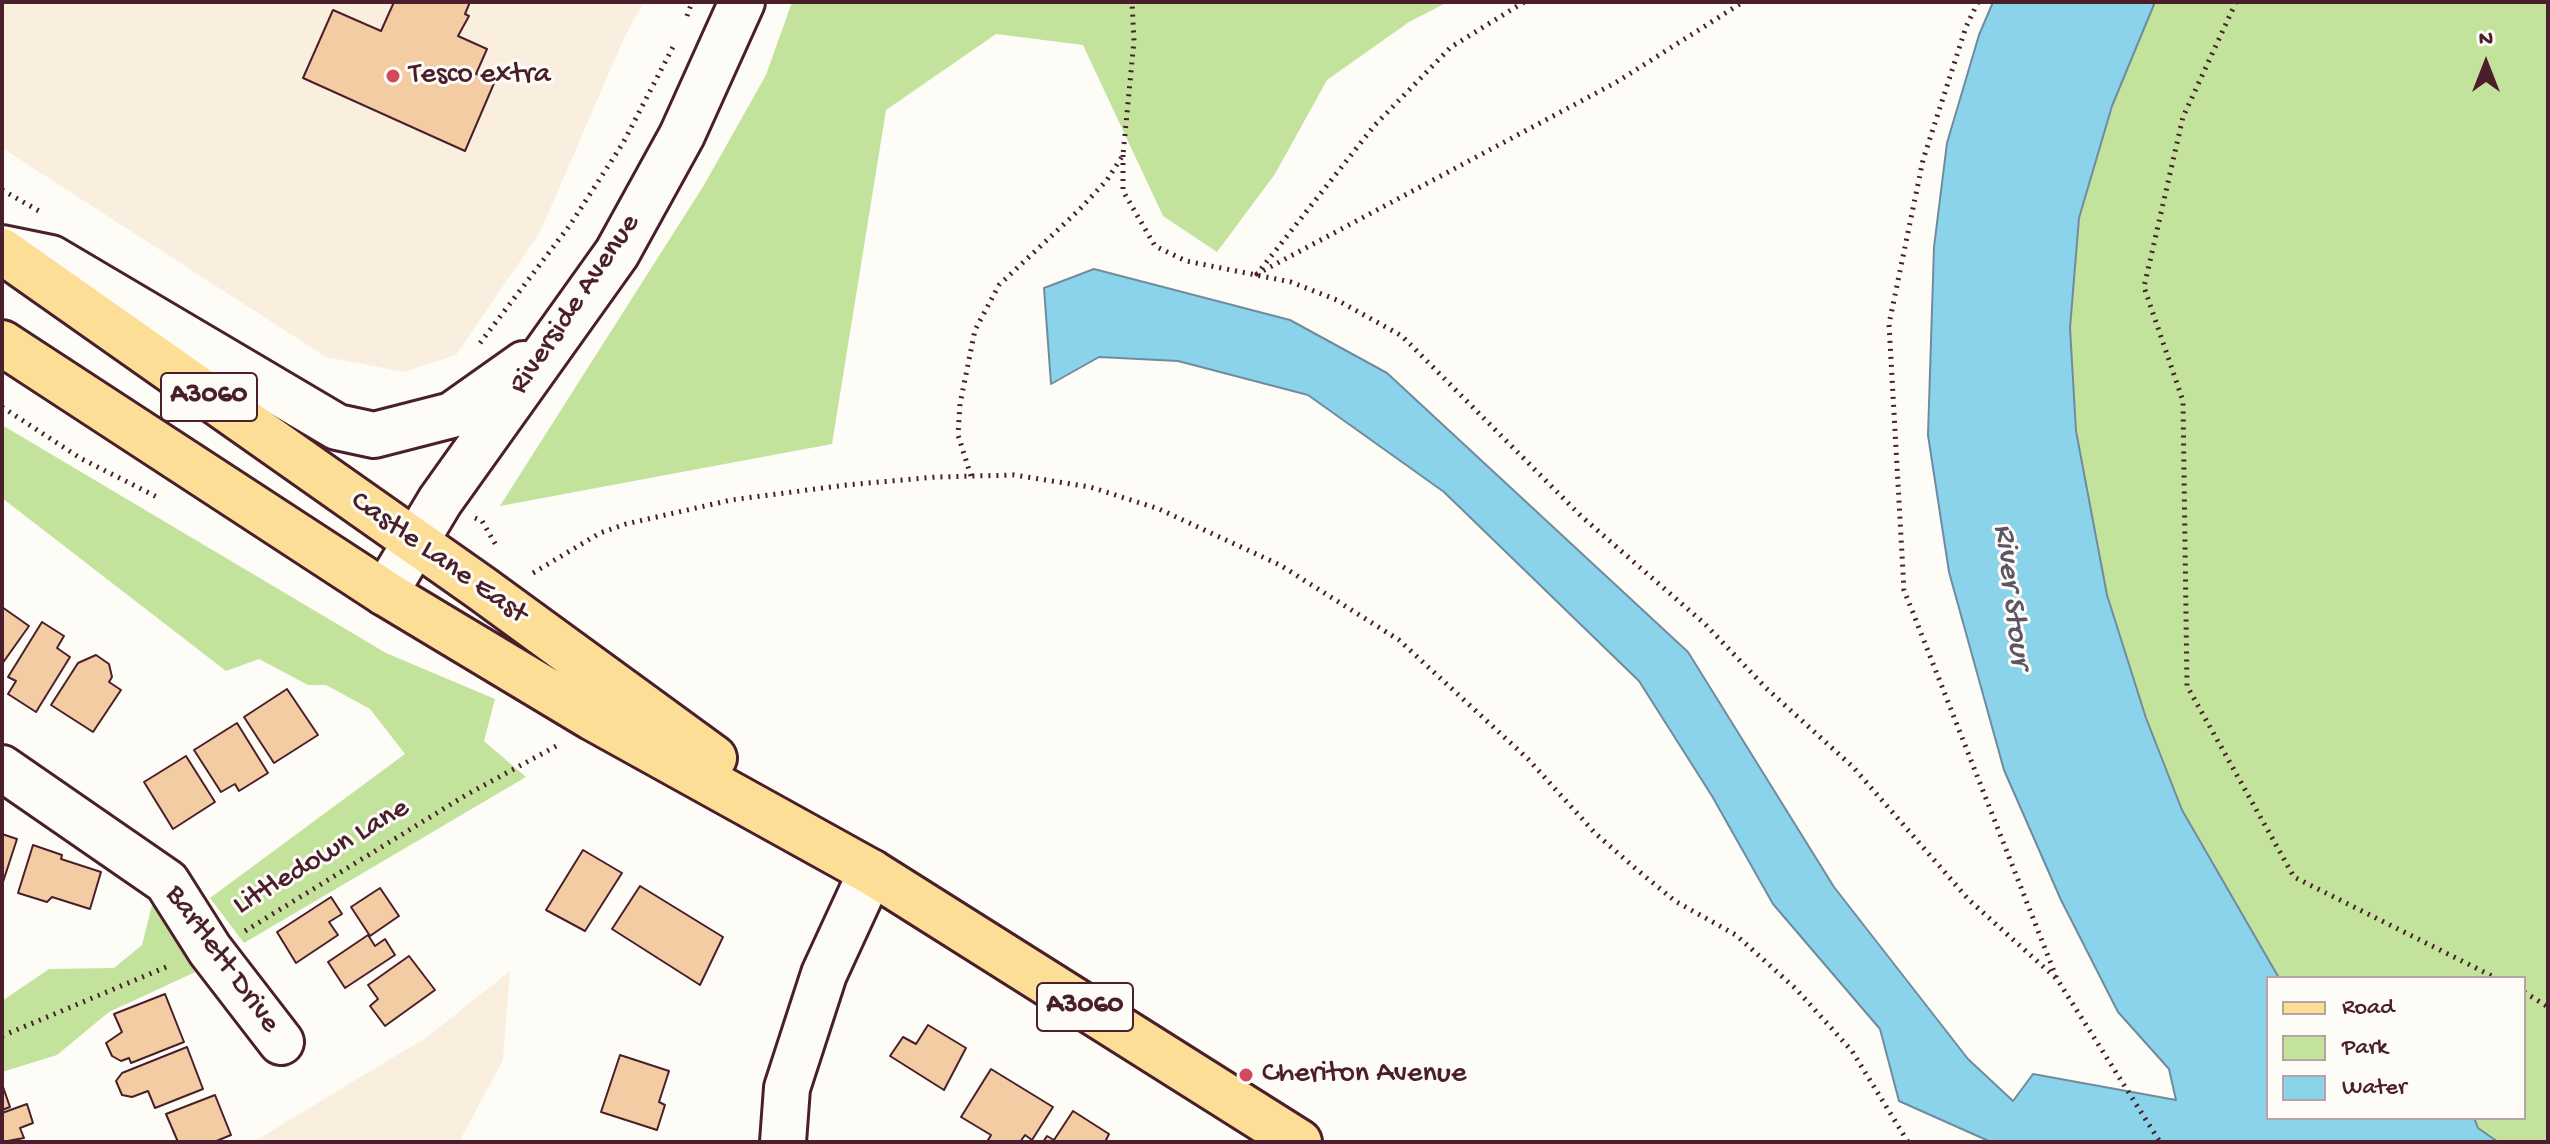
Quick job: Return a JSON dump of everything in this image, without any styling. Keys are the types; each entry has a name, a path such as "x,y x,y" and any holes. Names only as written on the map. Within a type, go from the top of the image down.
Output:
{"main road":[{"name":"Castle Lane East","path":"2,250 415,542 871,872"},
{"name":"Castle Lane East","path":"2,343 385,593 593,718 871,872 1299,1142"}],"street":[{"name":"Riverside Avenue","path":"385,593 440,501 617,253 682,135 742,2"},
{"name":"Castle Lane East","path":"2,250 51,258 337,427 374,435 452,415 549,346"},
{"name":"Bartlett Drive","path":"2,768 167,882 210,950 281,1042"},
{"path":"783,1142 787,1088 824,974 871,872"}],"path":[{"path":"684,23 692,2"},
{"path":"1132,2 1134,41 1123,155 1123,191 1155,246 1186,261 1291,282 1337,300 1402,336 1581,516 1705,624 1766,688 1853,767 1969,900 2057,979"},
{"path":"1257,274 1374,126 1451,47 1524,2"},
{"path":"1257,274 1615,83 1743,2"},
{"path":"1978,2 1966,27 1923,160 1889,324 1904,590 2057,979 2160,1142"},
{"path":"2236,2 2183,117 2144,287 2183,401 2187,686 2294,877 2492,976"},
{"path":"473,353 577,213 623,143 680,34"},
{"path":"971,476 958,435 960,404 975,330 999,285 1078,211 1107,180 1123,155"},
{"path":"2,407 80,458 162,499"},
{"path":"528,575 541,571 600,533 731,500 846,485 1014,475 1090,487 1159,509 1280,565 1399,640 1528,759 1605,842 1675,901 1736,935 1796,989 1852,1051 1908,1142"},
{"path":"440,501 482,521 498,549"},
{"name":"Littledown Lane","path":"2,1036 210,950 281,911 466,795 569,739"},
{"path":"2526,993 2548,1007"}],"shaded area":[{"path":"2,2 644,2 625,36 540,232 456,355 404,372 326,357 2,148"},
{"path":"510,971 503,1060 459,1142 253,1142 427,1037"}],"green space":[{"path":"792,2 1448,2 1409,22 1327,80 1275,174 1217,252 1163,216 1083,45 996,34 886,110 832,444 500,506 704,185 766,75"},
{"path":"2155,2 2548,2 2548,1142 2498,1142 2478,1128 2475,1120 2526,1120 2526,976 2278,976 2182,810 2146,718 2107,595 2076,431 2070,328 2079,218 2112,106"},
{"path":"2,425 386,653 495,699 484,741 526,777 244,943 210,898 405,754 370,709 326,685 308,685 259,659 226,671 2,498"},
{"path":"154,897 204,968 109,1012 57,1055 2,1072 2,1001 49,969 114,968 142,945"}],"water":[{"name":"River Stour","path":"1993,2 2155,2 2112,106 2079,218 2070,328 2076,431 2107,595 2146,718 2182,810 2278,976 2266,976 2266,1120 2475,1120 2478,1128 2498,1142 1991,1142 1899,1101 1880,1029 1773,904 1712,796 1639,681 1444,492 1308,395 1178,361 1099,357 1051,384 1044,288 1094,269 1290,320 1387,373 1688,652 1834,887 1968,1059 2013,1101 2033,1074 2176,1100 2169,1069 2118,1012 2061,900 2004,770 1949,572 1928,435 1934,247 1947,143 1979,35"}],"building":[{"name":"Tesco extra","path":"394,2 470,2 465,14 469,16 458,36 487,49 476,74 495,81 465,151 303,78 333,10 381,31"},
{"path":"2,607 29,626 2,664"},
{"path":"42,622 64,636 57,648 70,657 36,712 8,694 16,681 8,677"},
{"path":"96,655 109,664 112,677 109,682 121,690 93,732 51,705 78,663"},
{"path":"287,689 318,735 274,763 244,717"},
{"path":"237,723 268,773 239,791 235,784 221,792 194,750"},
{"path":"186,756 215,802 173,829 144,782"},
{"path":"2,834 17,839 2,885"},
{"path":"33,845 62,855 61,859 101,872 90,909 52,897 47,902 18,893"},
{"path":"583,850 622,873 585,931 546,910"},
{"path":"640,886 723,937 700,985 612,929"},
{"path":"380,888 399,916 370,936 351,907"},
{"path":"331,897 342,914 329,922 338,935 296,963 277,932"},
{"path":"368,935 375,946 385,939 395,955 345,988 328,962"},
{"path":"409,956 435,990 385,1026 370,1006 378,999 368,985"},
{"path":"165,994 184,1042 131,1063 129,1058 121,1061 112,1056 106,1043 122,1032 114,1014"},
{"path":"928,1025 966,1048 944,1090 890,1056 903,1037 916,1044"},
{"path":"187,1047 203,1089 155,1108 148,1091 132,1097 122,1095 116,1081 122,1073"},
{"path":"620,1055 669,1071 659,1102 665,1105 657,1130 601,1112"},
{"path":"991,1069 1053,1107 1032,1140 1025,1135 1020,1142 987,1142 991,1135 961,1117"},
{"path":"2,1084 10,1107 2,1110"},
{"path":"215,1095 231,1135 214,1142 178,1142 166,1114"},
{"path":"27,1104 33,1123 20,1128 24,1138 2,1142 2,1113"},
{"path":"1073,1111 1109,1134 1105,1142 1043,1142 1047,1136 1054,1140"}],"place":[{"name":"Tesco extra","path":"393,76"},
{"name":"Cheriton Avenue","path":"1246,1075"}]}
